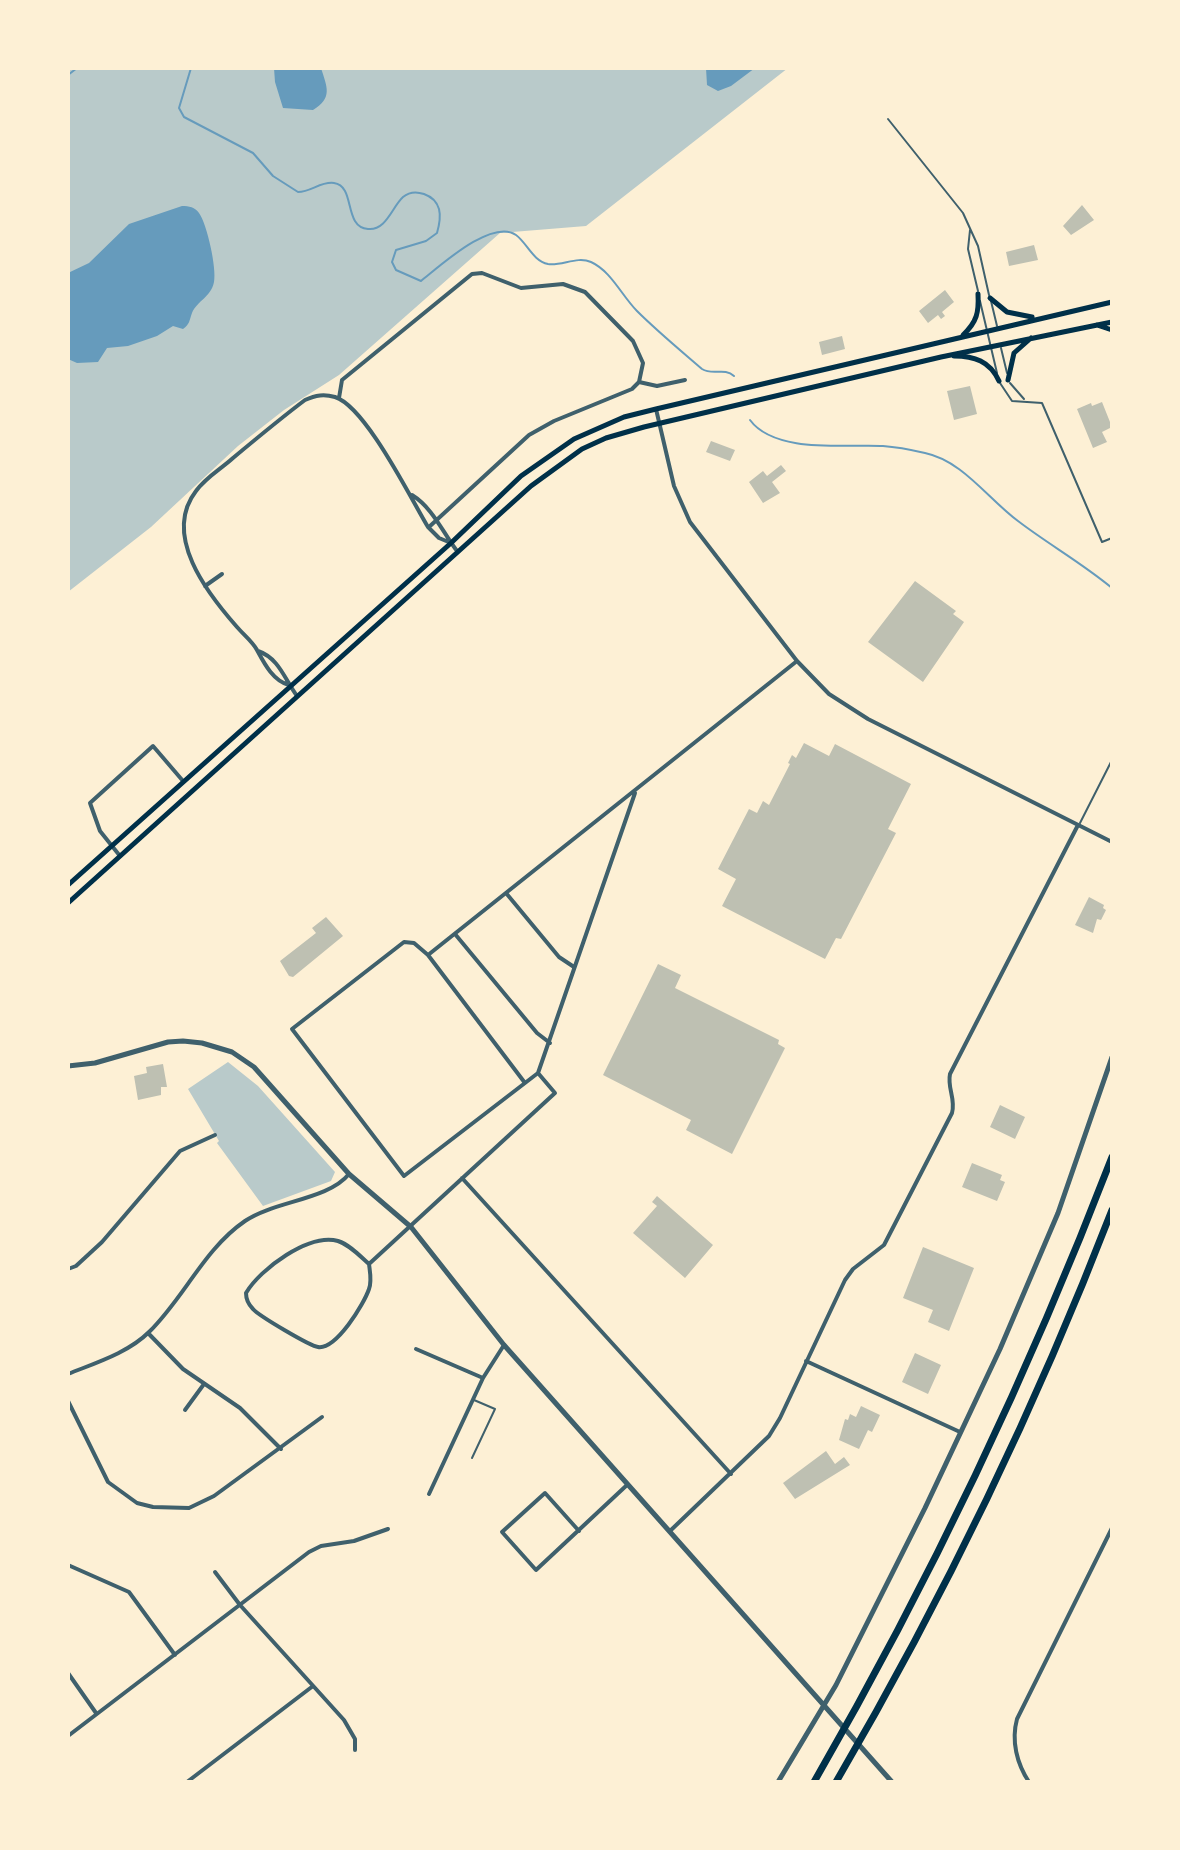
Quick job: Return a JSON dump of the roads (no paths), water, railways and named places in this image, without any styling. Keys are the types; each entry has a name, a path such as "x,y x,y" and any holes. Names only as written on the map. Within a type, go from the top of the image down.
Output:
{"highway":[{"path":"814,1782 889,1647 968,1493 1035,1346 1112,1157"},
{"path":"836,1782 906,1657 979,1514 1041,1381 1112,1210"}],"main road":[{"path":"957,338 976,322 978,294"},
{"path":"990,298 1007,312 1037,318"},
{"path":"68,885 451,543 521,476 563,446 597,427 656,409 1102,305 1112,300"},
{"path":"68,903 560,463 606,438 659,423 941,357 1112,322"},
{"path":"1096,325 1112,330"},
{"path":"1008,380 1014,353 1033,337"},
{"path":"941,357 970,356 979,359 988,365 999,381"},
{"path":"784,380 787,392"}],"street":[{"path":"339,398 342,380 472,274 482,273 521,288 563,284 585,292 633,341 641,355 643,373 632,389 554,421 529,435 428,527"},
{"path":"639,382 657,386 685,380"},
{"path":"289,685 280,683 205,586 193,565 183,528 194,492 305,400 318,394 339,398 372,430 412,495 447,531 458,553"},
{"path":"656,409 674,486 690,522 797,661 841,704 1112,842"},
{"path":"412,495 412,501 428,527 439,538 451,543"},
{"path":"205,586 222,574"},
{"path":"258,651 276,663 297,696"},
{"path":"428,955 797,661"},
{"path":"120,856 100,831 90,803 153,746 183,781"},
{"path":"525,1083 428,955 414,943 404,942 292,1029 404,1176 525,1083 538,1073 635,793"},
{"path":"670,1531 769,1436 850,1274 884,1245 952,1113 954,1102 950,1074 1078,825"},
{"path":"506,893 559,957 575,968"},
{"path":"455,934 537,1033 550,1043"},
{"path":"68,1066 95,1063 168,1042 202,1043 232,1052 254,1067 349,1174 411,1227 504,1345 892,1782"},
{"path":"778,1782 836,1685 961,1432 1058,1213 1112,1057"},
{"path":"369,1264 555,1093 538,1073"},
{"path":"68,1269 76,1266 102,1242 180,1151 215,1135"},
{"path":"68,1374 110,1357 148,1333 225,1236 247,1220 266,1210 338,1185 349,1174"},
{"path":"462,1178 731,1474"},
{"path":"336,1241 369,1264 371,1286 337,1340 328,1346 317,1348 273,1323 246,1300 246,1293 260,1274 282,1257 308,1246 336,1241"},
{"path":"148,1333 183,1369 240,1408 281,1449"},
{"path":"429,1494 483,1378 504,1345"},
{"path":"416,1349 483,1378"},
{"path":"806,1361 961,1432"},
{"path":"185,1410 204,1384"},
{"path":"68,1401 108,1482 137,1503 178,1509 202,1504 322,1417"},
{"path":"579,1531 545,1493 502,1532 536,1570 579,1531 627,1485"},
{"path":"1029,1782 1022,1771 1015,1747 1017,1719 1112,1528"},
{"path":"68,1736 315,1548 354,1541 388,1529"},
{"path":"68,1565 129,1592 175,1655"},
{"path":"215,1572 240,1605 344,1720 355,1739 355,1750"},
{"path":"68,1673 96,1713"},
{"path":"187,1782 313,1686"}],"lane":[{"path":"888,119 957,204 978,246 1008,380 1026,400"},
{"path":"970,230 968,249 1002,388 1012,401 1042,403 1102,542 1112,538"},
{"path":"1078,825 1112,760"},
{"path":"472,1458 495,1409 473,1399"}],"water":[{"path":"274,68 321,68 327,92 324,101 313,110 283,108"},
{"path":"706,68 755,68 731,86 718,91 707,85"},
{"path":"182,206 194,208 202,219 211,247 215,276 210,291 194,309 187,326 183,329 173,326 157,336 128,346 107,348 98,362 77,363 68,359 68,273 89,263 129,224"}],"waterway":[{"path":"68,75 77,68"},
{"path":"191,68 179,108 184,117 253,153 273,176 298,192 329,183 341,186 360,227 374,229 380,226 408,194 424,194 433,200 440,212 437,233 426,241 396,250 392,262 396,270 421,281 480,238 506,231 516,235 534,256 548,264 580,260 598,266 637,311 702,369 734,376"},
{"path":"750,420 761,431 794,443 888,446 939,457 963,472 1018,521 1112,588"}]}
